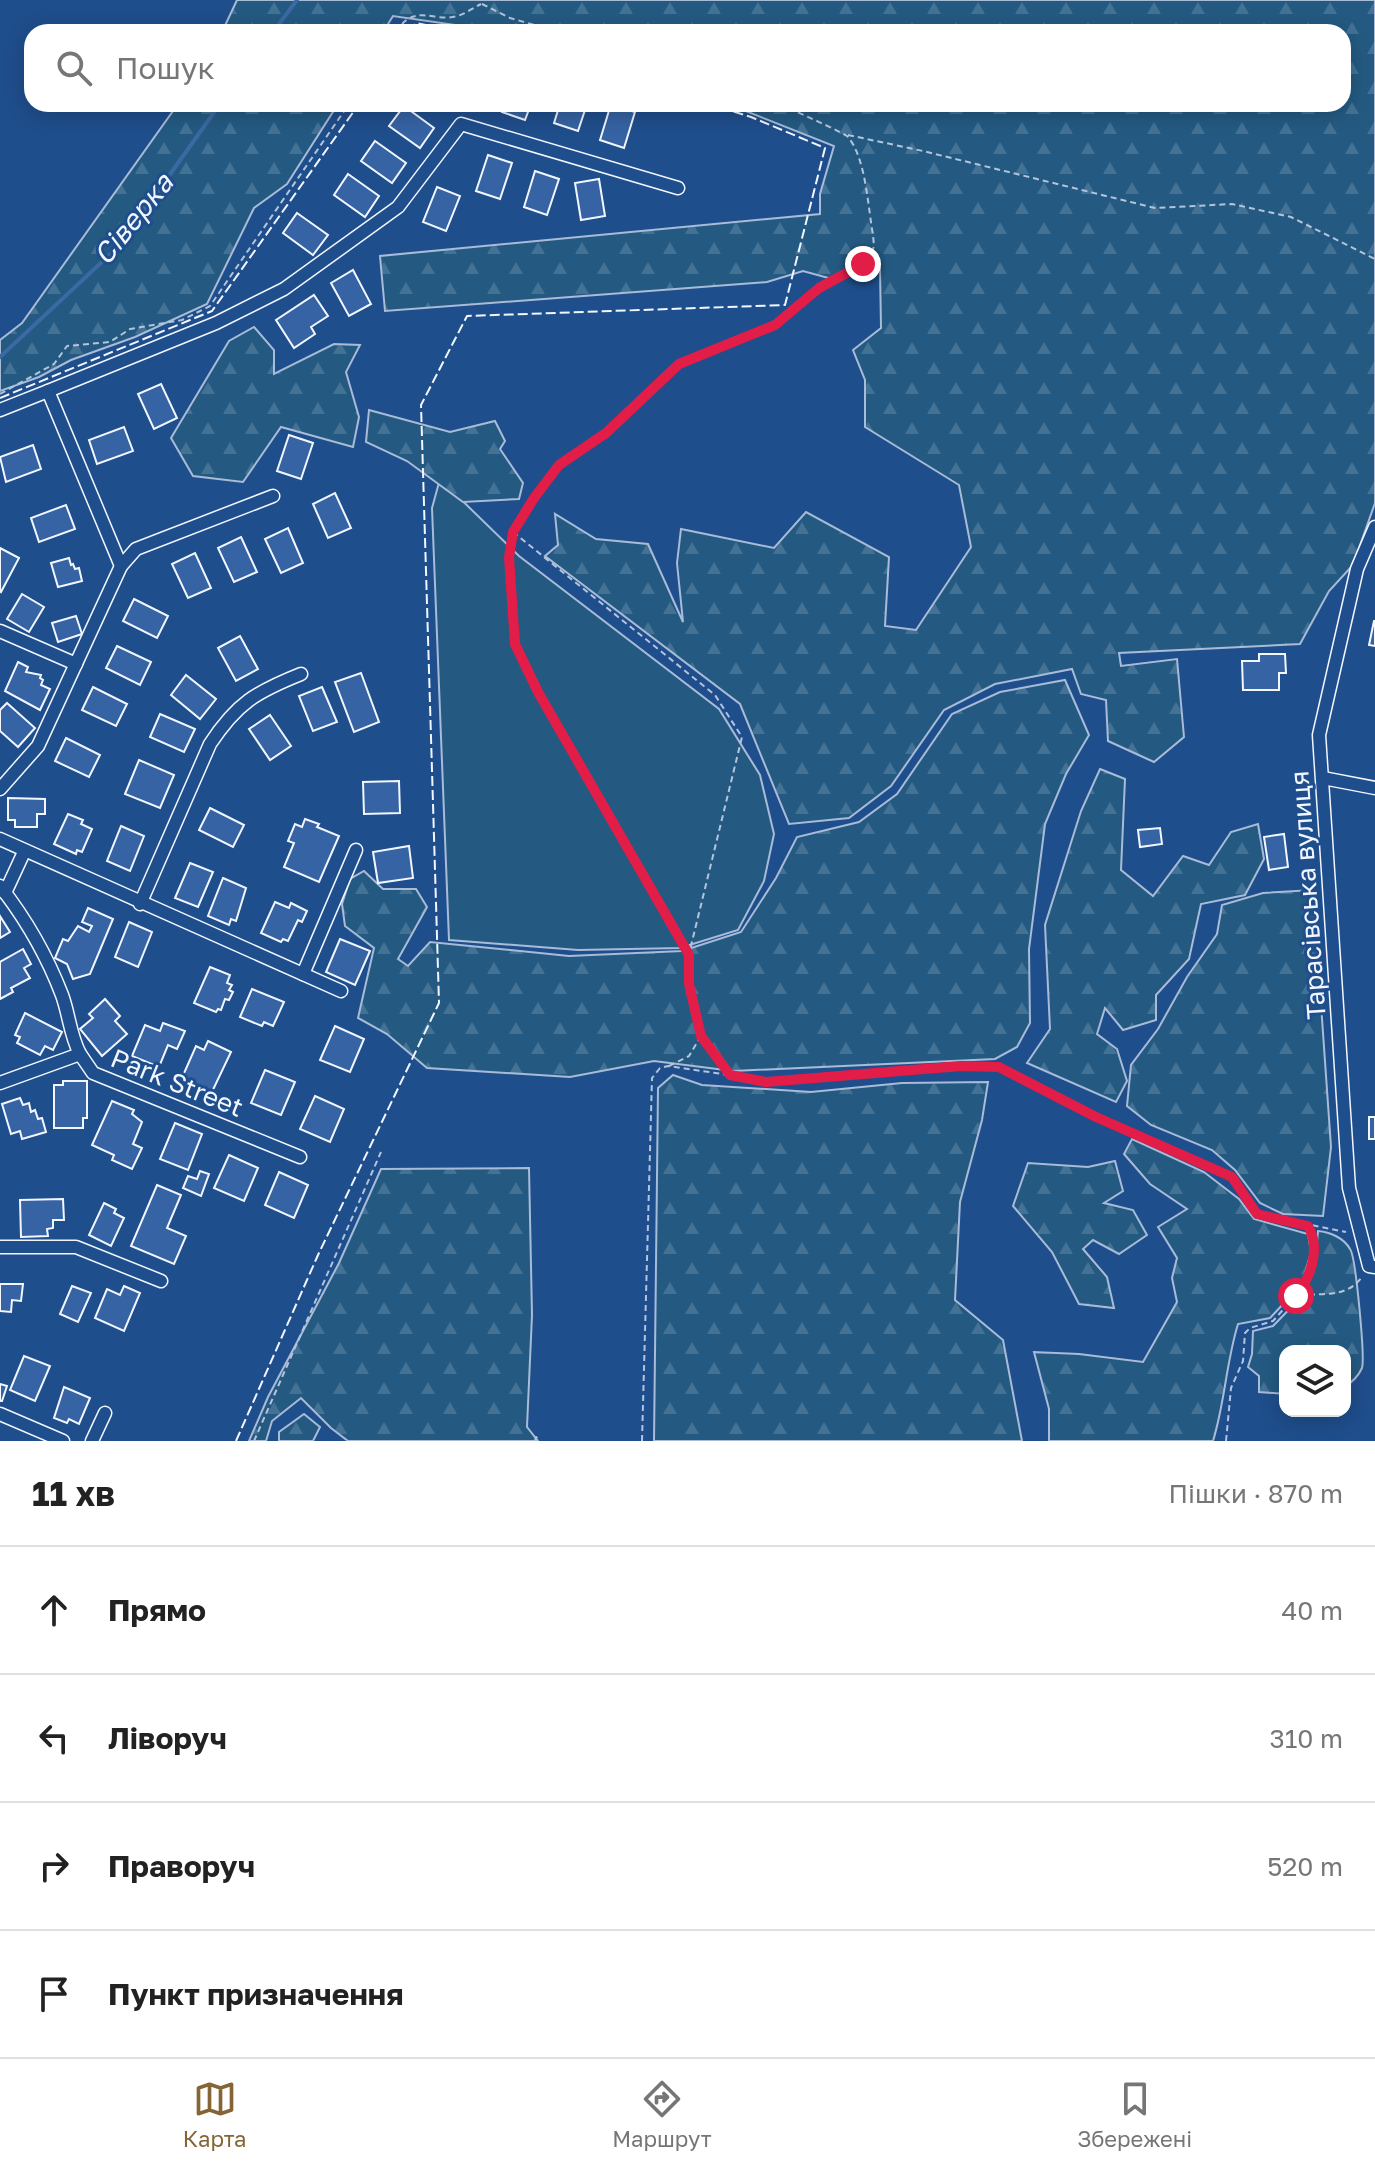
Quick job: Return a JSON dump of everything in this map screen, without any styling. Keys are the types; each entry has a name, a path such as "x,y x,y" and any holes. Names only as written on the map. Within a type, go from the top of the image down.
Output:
{"street":[{"path":"0,410 216,323 284,289 398,207 461,124 678,188"},
{"path":"48,391 121,566"},
{"path":"0,789 38,746 121,566 136,549 273,496"},
{"name":"Тарасівська вулиця","path":"1372,1267 1361,1241 1349,1188 1319,735 1357,569 1375,527"},
{"path":"0,631 76,664"},
{"path":"140,904 210,744 225,721 247,700 301,674"},
{"path":"1323,778 1375,788"},
{"path":"0,839 341,991"},
{"path":"303,974 356,850"},
{"path":"24,852 3,890 45,956 63,997 80,1054"},
{"name":"Park Street","path":"0,1083 80,1054 93,1073 300,1157"},
{"path":"0,1247 76,1247 161,1281"},
{"path":"92,1441 105,1413"},
{"path":"0,1414 63,1441"}],"path":[{"path":"401,24 420,14 455,17 481,2 510,18 531,24"},
{"path":"0,394 54,364 67,346 110,342 130,329 182,320 210,306 343,112"},
{"path":"795,112 847,135 1155,208 1232,204 1291,217 1375,259"},
{"path":"689,955 546,706 515,644 509,557 513,532 559,465 619,423 679,364 775,325 819,288 863,264 871,256 873,235 859,155 847,135"},
{"path":"513,532 715,695 742,737 689,955 689,984 701,1036 730,1075"},
{"path":"642,1441 652,1078 660,1068 689,1056 701,1036"},
{"path":"668,1066 766,1082 961,1066 999,1067 1096,1117 1232,1177 1257,1214 1308,1226 1336,1228 1361,1241"},
{"path":"254,1441 381,1152"},
{"path":"1226,1441 1231,1388 1243,1361 1245,1333 1250,1328 1273,1321 1305,1285 1314,1251 1313,1235 1308,1226"},
{"path":"1296,1296 1344,1292 1356,1285 1372,1267"},
{"path":"535,1441 536,1437 540,1441"}],"green space":[{"path":"237,0 1375,0 1375,503 1353,565 1329,591 1300,644 1119,653 1121,666 1177,659 1184,737 1154,762 1108,741 1106,700 1081,694 1072,669 995,684 944,710 891,786 849,818 789,824 740,704 545,556 558,545 555,514 596,539 648,544 683,622 677,563 681,529 774,548 806,512 889,557 885,626 916,630 971,547 959,485 865,427 865,380 853,350 881,328 880,269 832,279 803,271 767,282 385,311 380,256 820,214 820,194 834,146 748,112 1351,112 1351,24 448,24 393,16 388,24 226,24"},
{"path":"172,112 333,112 287,184 254,208 207,304 135,337 71,360 39,377 0,391 0,340 22,323"},
{"path":"254,327 274,350 274,374 334,344 360,345 346,372 359,417 353,447 281,427 243,482 193,476 171,438 229,341"},
{"path":"369,410 450,432 495,421 505,441 500,449 523,483 519,499 463,502 407,461 366,442"},
{"path":"440,479 519,556 719,709 760,775 774,834 764,881 738,930 680,948 578,950 449,940 432,508"},
{"path":"1065,680 1089,735 1066,774 1045,824 1029,949 1030,1023 1017,1047 995,1059 733,1071 654,1061 570,1077 427,1068 387,1034 358,1018 374,948 345,926 342,904 350,879 364,871 383,889 416,889 427,907 398,959 408,966 430,942 569,956 682,951 741,932 776,878 797,837 859,822 897,794 952,714 1000,692"},
{"path":"1100,769 1125,779 1121,870 1153,896 1183,856 1209,865 1231,832 1258,824 1264,859 1245,895 1201,904 1189,959 1156,995 1156,1020 1123,1030 1105,1008 1097,1034 1117,1049 1127,1081 1116,1102 1027,1063 1050,1029 1045,925 1081,811"},
{"path":"1313,890 1331,1147 1323,1216 1283,1214 1260,1203 1235,1170 1212,1150 1151,1125 1127,1106 1131,1065 1158,1029 1187,977 1217,934 1222,905 1263,893"},
{"path":"673,1075 702,1085 811,1092 902,1083 988,1082 982,1120 960,1202 955,1300 1003,1340 1022,1441 654,1441 658,1088"},
{"path":"1132,1139 1204,1172 1239,1199 1254,1219 1308,1234 1311,1252 1302,1284 1270,1318 1238,1324 1213,1441 1049,1441 1049,1409 1034,1352 1143,1362 1177,1302 1172,1278 1177,1258 1158,1227 1187,1209 1150,1184 1124,1154"},
{"path":"1115,1161 1123,1191 1104,1203 1133,1210 1147,1235 1119,1254 1093,1240 1083,1249 1107,1277 1114,1308 1079,1304 1052,1252 1013,1206 1028,1163 1088,1167"},
{"path":"529,1168 532,1315 527,1427 538,1441 348,1441 301,1398 272,1421 266,1441 249,1441 268,1397 339,1263 381,1169"},
{"path":"1318,1231 1332,1234 1350,1249 1359,1308 1362,1368 1351,1382 1351,1345 1279,1345 1279,1394 1259,1392 1259,1376 1248,1367 1253,1331 1273,1326 1304,1294 1316,1255"},
{"path":"304,1414 320,1427 313,1441 279,1441 279,1432"}],"building":[{"path":"400,112 412,112 434,128 420,148 389,126"},
{"path":"502,112 528,112 525,120"},
{"path":"557,112 584,112 578,131 554,123"},
{"path":"609,112 635,112 624,148 600,140"},
{"path":"375,141 406,163 392,183 361,161"},
{"path":"488,155 512,163 500,199 476,191"},
{"path":"535,171 559,179 547,215 524,207"},
{"path":"348,174 379,196 365,217 334,195"},
{"path":"599,179 605,216 581,220 575,183"},
{"path":"437,187 460,196 446,231 423,222"},
{"path":"297,213 328,235 313,255 283,233"},
{"path":"353,270 371,304 349,316 331,283"},
{"path":"314,295 328,316 311,327 315,334 294,348 276,320"},
{"path":"161,384 177,418 154,429 138,394"},
{"path":"124,427 133,451 97,464 89,440"},
{"path":"289,435 313,443 301,479 277,471"},
{"path":"33,445 41,469 6,482 0,457"},
{"path":"335,493 351,528 328,538 313,504"},
{"path":"66,505 75,529 39,542 31,518"},
{"path":"288,528 303,563 281,573 265,539"},
{"path":"241,537 257,572 234,582 218,548"},
{"path":"0,548 19,558 1,592 0,591"},
{"path":"195,553 211,588 188,598 172,564"},
{"path":"69,558 75,569 79,568 82,581 58,587 51,563"},
{"path":"22,594 44,607 29,632 7,619"},
{"path":"134,599 168,616 157,638 123,621"},
{"path":"76,616 82,634 58,642 52,623"},
{"path":"1375,621 1375,646 1369,645"},
{"path":"240,636 258,669 236,681 218,648"},
{"path":"117,646 151,662 140,685 106,668"},
{"path":"1259,654 1285,654 1286,673 1279,673 1279,690 1243,690 1242,661 1259,661"},
{"path":"18,662 28,667 26,672 41,675 41,685 50,689 40,710 5,691"},
{"path":"361,673 379,722 354,732 335,682"},
{"path":"186,675 216,699 200,719 171,695"},
{"path":"93,687 127,704 116,726 82,710"},
{"path":"322,687 337,722 313,731 299,696"},
{"path":"7,703 35,728 18,747 0,731 0,710"},
{"path":"160,714 195,729 184,752 150,737"},
{"path":"270,715 291,746 270,760 249,729"},
{"path":"66,738 100,755 89,777 55,761"},
{"path":"139,760 174,775 160,808 125,794"},
{"path":"399,781 400,813 364,814 363,782"},
{"path":"8,798 45,799 45,814 37,814 37,827 15,827 15,820 8,820"},
{"path":"210,808 244,825 233,847 199,830"},
{"path":"68,814 83,820 81,824 92,829 82,852 77,850 76,854 54,844"},
{"path":"305,819 339,836 319,882 284,867 294,843 288,841 295,824 302,827"},
{"path":"121,826 144,836 130,871 107,861"},
{"path":"1160,828 1162,844 1140,847 1138,830"},
{"path":"1284,834 1288,867 1269,870 1264,837"},
{"path":"409,846 413,878 378,883 373,852"},
{"path":"190,863 213,872 198,907 175,898"},
{"path":"223,878 246,888 236,921 231,919 229,925 208,916"},
{"path":"275,902 289,908 291,903 307,911 302,922 298,920 288,941 283,939 281,942 261,933"},
{"path":"88,908 113,919 90,974 73,979 67,964 55,958 63,939 68,941 78,926 89,932 92,926 82,922"},
{"path":"0,916 10,932 0,938"},
{"path":"129,922 152,932 138,967 115,957"},
{"path":"340,939 370,951 355,985 326,972"},
{"path":"23,949 31,964 24,968 30,978 11,988 13,992 0,999 0,962"},
{"path":"210,967 230,975 227,983 232,985 229,990 233,992 229,1000 225,999 221,1010 216,1012 194,1003"},
{"path":"252,989 284,1002 273,1026 264,1022 262,1026 240,1017"},
{"path":"105,999 120,1016 115,1021 127,1034 102,1056 80,1029 93,1018 89,1014"},
{"path":"25,1013 62,1032 53,1050 45,1046 40,1055 17,1043 20,1037 15,1035"},
{"path":"163,1023 185,1031 177,1049 168,1045 159,1067 132,1056 145,1025 160,1031"},
{"path":"335,1026 364,1039 350,1072 320,1060"},
{"path":"208,1041 231,1052 211,1094 181,1080 196,1046 204,1050"},
{"path":"265,1070 295,1082 281,1115 251,1103"},
{"path":"63,1081 87,1081 87,1118 83,1118 83,1128 54,1128 54,1085 63,1085"},
{"path":"315,1096 344,1109 330,1142 300,1129"},
{"path":"20,1098 23,1105 29,1103 31,1112 35,1110 38,1119 42,1118 46,1132 22,1139 20,1131 11,1134 2,1104"},
{"path":"112,1101 134,1110 132,1114 142,1122 133,1144 142,1148 132,1169 112,1160 114,1155 92,1145"},
{"path":"1369,1117 1375,1117 1375,1139 1369,1139"},
{"path":"175,1123 202,1134 188,1170 160,1159"},
{"path":"229,1155 258,1168 244,1201 214,1188"},
{"path":"200,1171 209,1174 201,1196 183,1188 188,1176 197,1179"},
{"path":"279,1172 308,1185 294,1218 265,1205"},
{"path":"157,1185 181,1195 167,1228 186,1236 174,1264 131,1246"},
{"path":"63,1199 64,1220 53,1220 53,1228 47,1229 48,1236 21,1237 20,1200"},
{"path":"104,1203 124,1218 111,1246 89,1235"},
{"path":"0,1284 23,1284 21,1301 12,1300 11,1312 0,1311"},
{"path":"72,1286 91,1293 78,1322 60,1314"},
{"path":"124,1286 140,1293 124,1331 95,1318 107,1289 120,1295"},
{"path":"24,1356 50,1366 35,1401 10,1390"},
{"path":"0,1384 7,1386 2,1401 0,1401"},
{"path":"64,1387 90,1398 79,1424 69,1419 67,1423 54,1418"}],"waterway":[{"name":"Сіверка","path":"279,24 297,0"},
{"name":"Сіверка","path":"0,357 119,246 214,112"}],"fence":[{"path":"415,24 421,24"},
{"path":"0,398 212,311 353,112"},
{"path":"236,1441 318,1255 439,1003 421,405 467,316 785,305 825,148 735,112"}],"route":[{"path":"863,264 819,288 775,325 679,364 631,412 559,465 513,532 509,557 515,644 538,692 689,955 689,984 701,1036 730,1075 743,1080 766,1082 961,1066 999,1067 1096,1117 1232,1177 1257,1214 1308,1226 1313,1235 1314,1251 1305,1285 1296,1296"}]}
